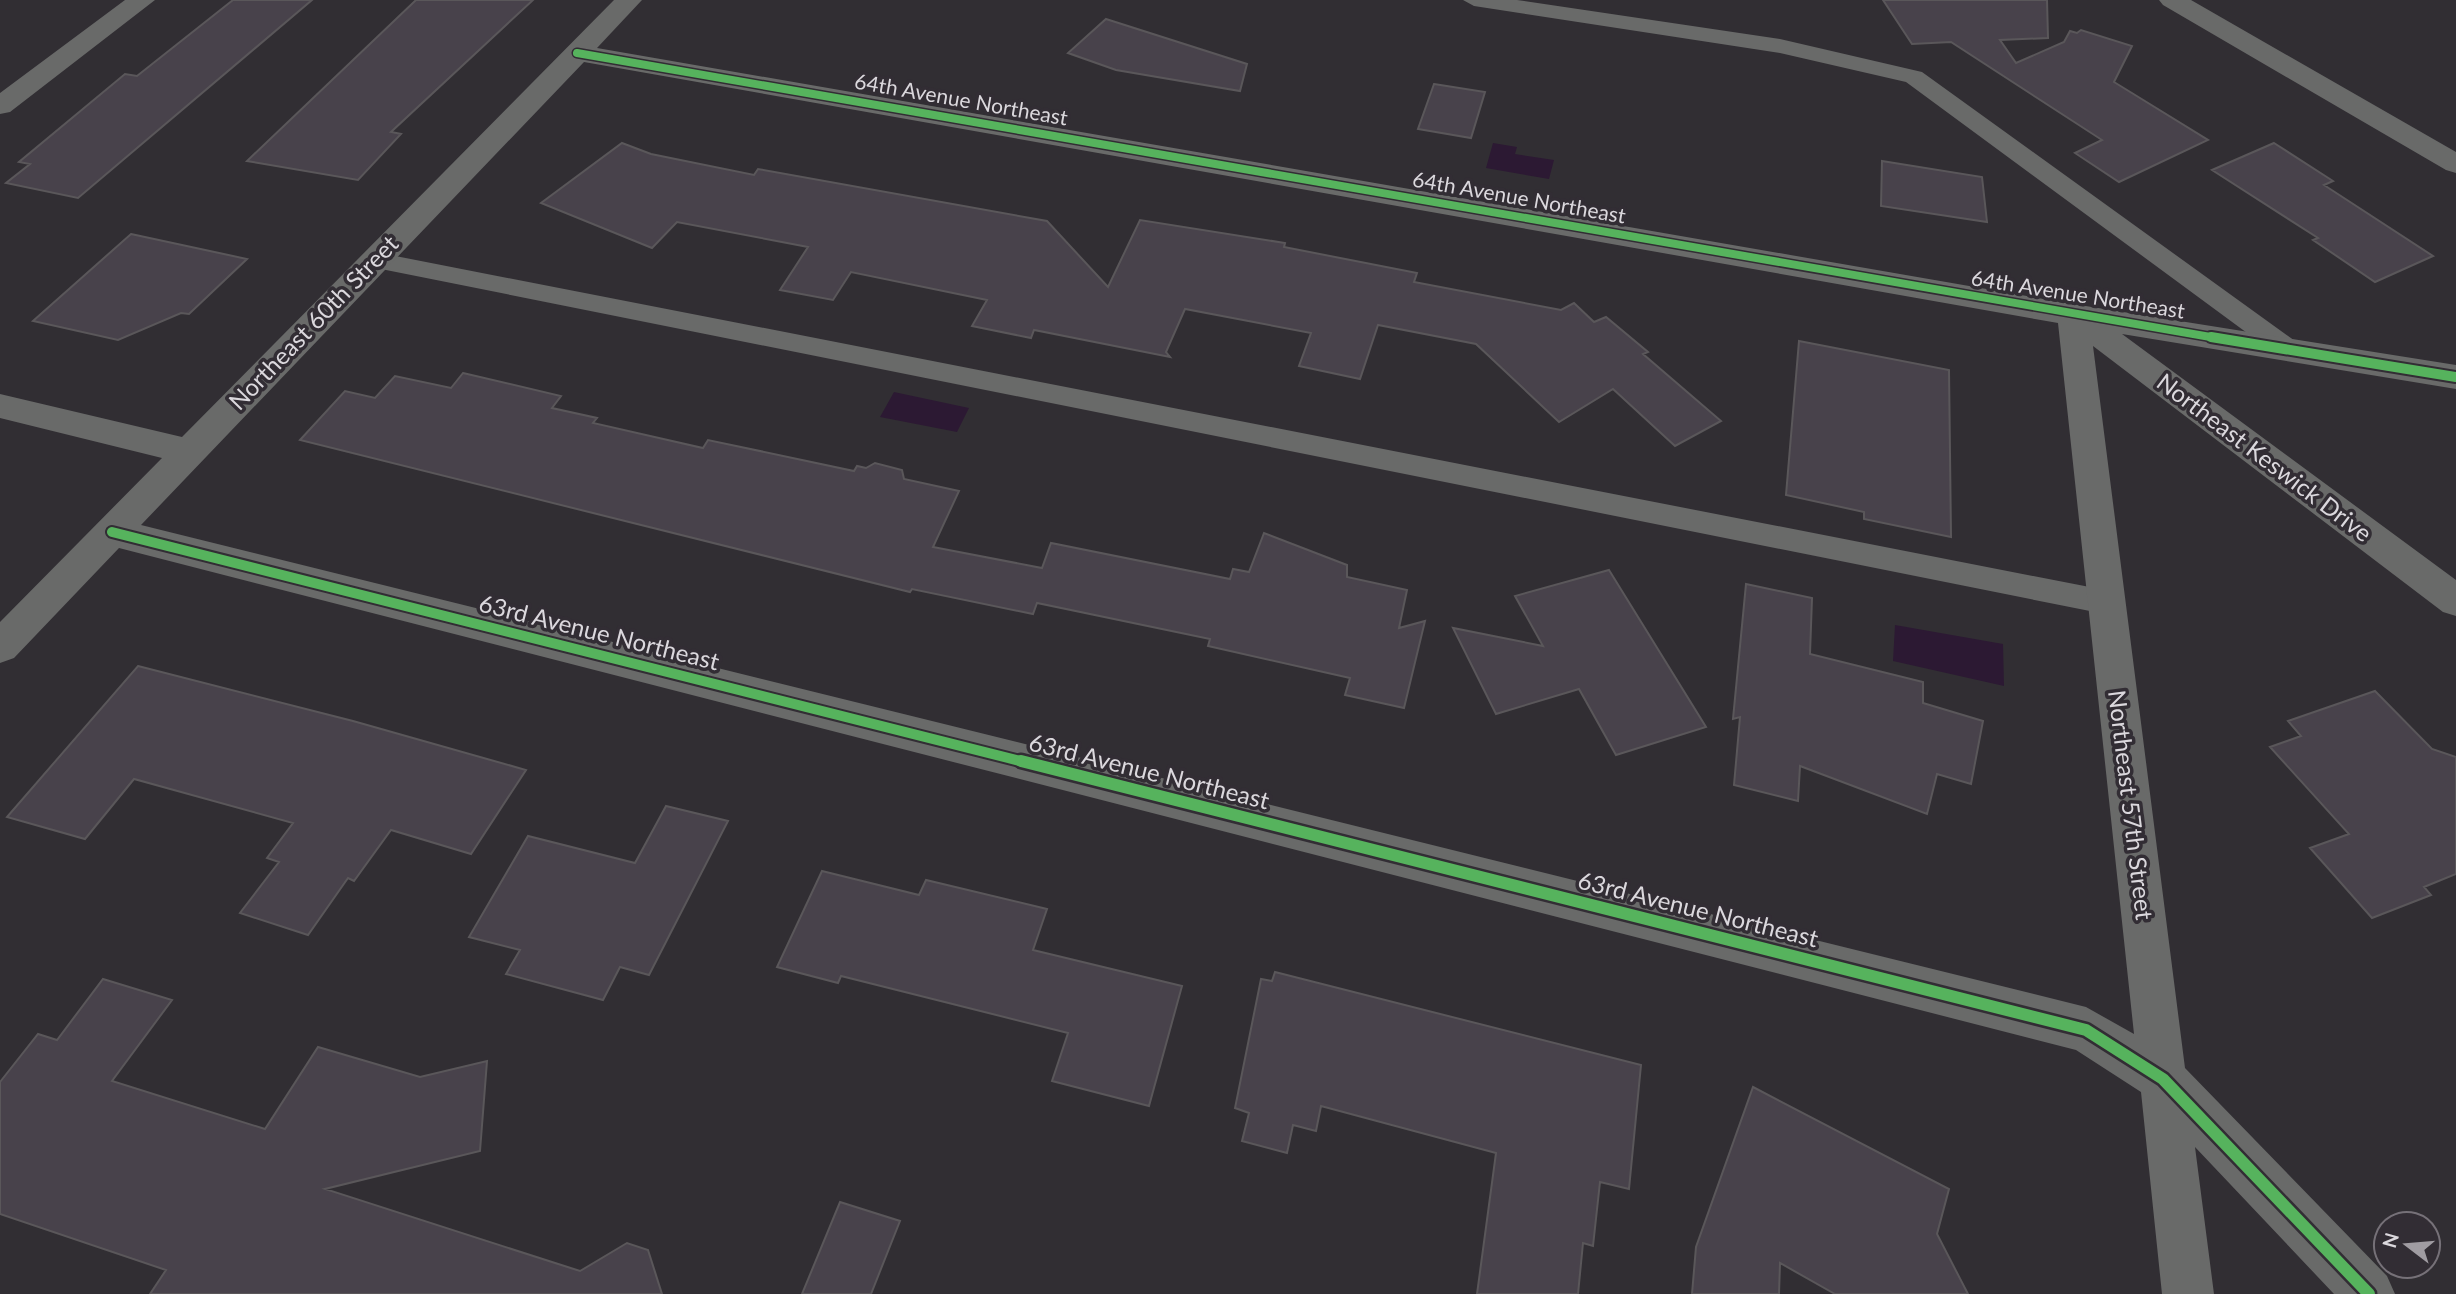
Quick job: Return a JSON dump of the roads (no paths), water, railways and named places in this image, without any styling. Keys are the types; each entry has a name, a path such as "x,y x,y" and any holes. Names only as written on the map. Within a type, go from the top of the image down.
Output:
{"street":[{"path":"0,106 142,0"},
{"name":"Northeast 60th Street","path":"0,647 629,0"},
{"path":"2172,0 2456,164"},
{"name":"64th Avenue Northeast","path":"577,53 2073,315 2456,377"},
{"name":"Northeast Keswick Drive","path":"2073,315 2456,601"},
{"name":"Northeast 57th Street","path":"2073,315 2188,1294"},
{"path":"0,406 189,452"},
{"name":"63rd Avenue Northeast","path":"112,532 2086,1030 2163,1079 2369,1294"}],"lane":[{"path":"1474,0 1780,46 1914,77 2286,348"},
{"path":"375,260 2105,602"}]}
